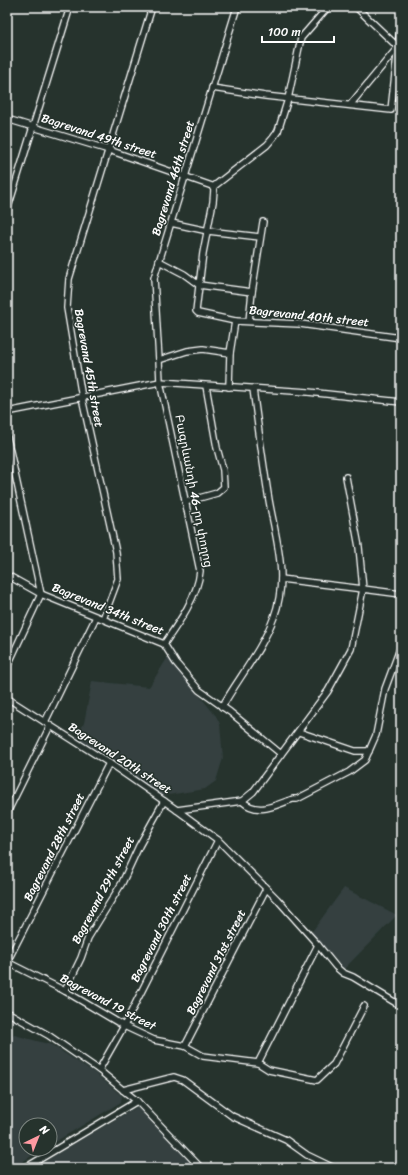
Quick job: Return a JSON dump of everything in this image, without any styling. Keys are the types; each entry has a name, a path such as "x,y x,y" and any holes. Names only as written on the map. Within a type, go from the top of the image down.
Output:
{"street":[{"path":"7,211 70,7"},
{"name":"Bagrevand 45th street","path":"103,619 118,579 116,552 82,398 67,308 69,279 152,7"},
{"name":"Bagrevand 46th street","path":"159,360 154,278 237,7"},
{"path":"235,320 198,313 196,311 213,202 213,187 267,145 273,138 278,130 288,99 301,38 328,7"},
{"path":"356,7 398,48"},
{"path":"212,88 288,99 391,110 401,20"},
{"path":"350,105 398,48"},
{"name":"Bagrevand 49th street","path":"7,119 109,150 213,187"},
{"path":"249,321 263,222"},
{"path":"171,223 208,231 260,237"},
{"path":"159,261 184,274 199,285 252,292"},
{"name":"Bagrevand 40th street","path":"229,387 230,353 235,320 300,324 401,338"},
{"path":"160,382 159,360 187,351 203,349 230,353"},
{"path":"7,412 160,382 308,392 401,402"},
{"name":"Բագրևանդի 46-րդ փողոց","path":"160,382 200,572 199,579 184,615 164,644"},
{"path":"185,502 217,493 224,487 223,470 217,448 206,386"},
{"path":"222,707 265,636 274,616 280,594 281,579 278,540 269,501 253,389"},
{"path":"7,437 42,594 7,667"},
{"path":"177,810 242,801 253,792 328,691 351,649 363,589 359,547 346,477"},
{"name":"Bagrevand 34th street","path":"7,575 42,594 164,644 176,664 199,690 281,754"},
{"path":"281,579 401,594"},
{"path":"7,812 96,617"},
{"path":"242,801 252,808 260,809 297,799 349,772 365,760 376,735 385,689 401,646"},
{"name":"Bagrevand 20th street","path":"7,698 109,763 218,840 266,889 318,945 336,967 343,973 353,977 401,1006"},
{"path":"299,732 356,751 369,751"},
{"name":"Bagrevand 28th street","path":"7,962 109,763"},
{"name":"Bagrevand 29th street","path":"65,991 81,958 88,938 122,883 139,846 164,801"},
{"name":"Bagrevand 30th street","path":"99,1070 124,1026 218,840"},
{"name":"Bagrevand 31st street","path":"185,1046 266,889"},
{"path":"258,1063 318,945"},
{"name":"Bagrevand 19 street","path":"7,962 65,991 124,1026 154,1040 185,1046 203,1056 258,1063 268,1070 317,1080 334,1064 364,1006"},
{"path":"7,1012 48,1035 99,1070 137,1101 201,1168"},
{"path":"123,1090 174,1077 183,1080 232,1116 286,1140 307,1155 334,1168"},
{"path":"25,1168 137,1101"}],"shaded area":[{"path":"168,657 216,716 220,724 223,758 216,781 205,789 162,796 76,739 84,723 92,681 149,687"},
{"path":"344,888 397,915 344,969 311,933"},
{"path":"7,1033 52,1045 95,1073 122,1096 121,1102 58,1140 58,1117 18,1117 18,1157 30,1157 12,1168 7,1168"},
{"path":"137,1107 195,1168 34,1168 52,1157 58,1157 58,1153"}]}
